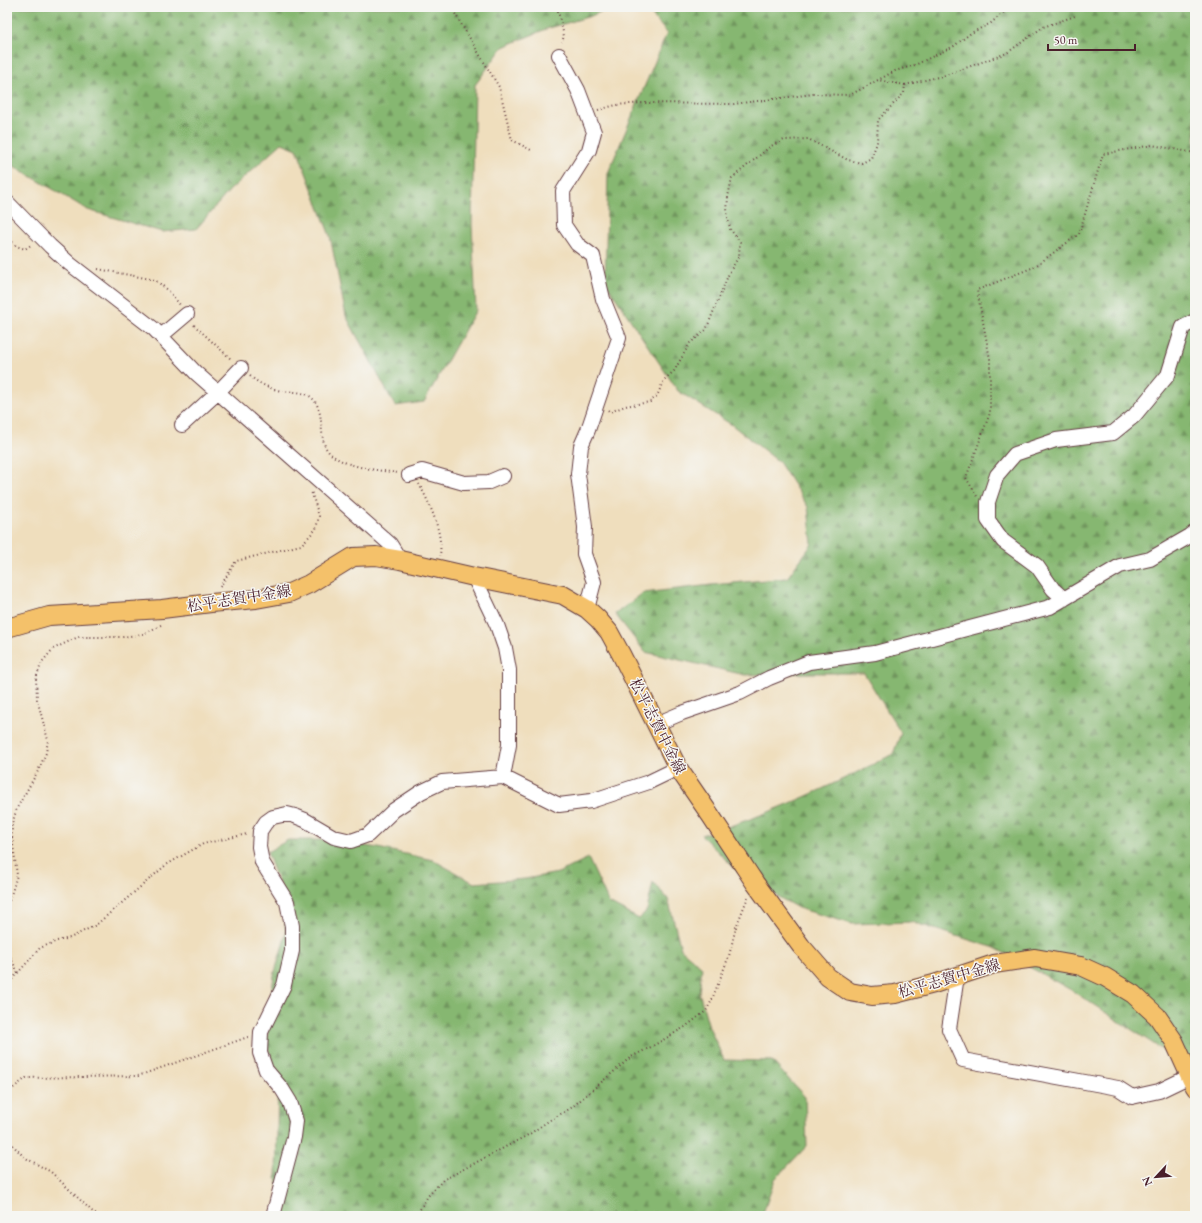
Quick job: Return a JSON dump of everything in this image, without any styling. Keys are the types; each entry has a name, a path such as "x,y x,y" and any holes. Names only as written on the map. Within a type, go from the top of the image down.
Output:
{"main road":[{"name":"松平志賀中金線","path":"7,628 50,616 162,609 256,599 289,593 309,584 353,557 376,556 400,560 563,595 587,609 609,632 622,654 678,768 755,883 805,951 828,977 850,992 872,996 895,994 934,984 994,964 1035,958 1081,966 1105,977 1133,994 1157,1016 1174,1041 1193,1082"}],"street":[{"path":"559,55 578,90 594,132 589,150 563,191 564,225 577,244 593,256 603,300 619,338 588,430 581,446 578,474 585,527 584,554 594,582 587,609"},
{"path":"7,202 70,264 161,336 196,373 390,544 400,560"},
{"path":"161,336 187,314"},
{"path":"1064,599 1053,589 1037,566 1003,541 988,520 988,502 997,475 1015,454 1056,440 1113,433 1134,416 1168,375 1183,327 1195,321"},
{"path":"182,425 218,392 241,368"},
{"path":"409,474 422,471 464,482 489,482 504,476"},
{"path":"656,724 682,713 740,693 769,678 809,662 875,653 1050,607 1120,566 1150,559 1195,532"},
{"path":"474,577 497,625 505,648 509,670 509,745 503,777"},
{"path":"273,1216 294,1137 296,1121 290,1102 282,1089 266,1070 260,1052 261,1032 284,985 292,951 292,933 287,902 262,862 259,847 260,831 266,822 273,817 287,814 305,820 334,837 351,841 368,835 394,810 421,792 442,782 503,777 559,805 590,801 649,782 678,768"},
{"path":"957,976 949,1029 963,1060 1118,1088 1132,1098 1193,1082"}],"path":[{"path":"451,7 499,87 512,140 531,150"},
{"path":"557,7 564,36 559,55"},
{"path":"588,116 598,110 616,105 643,103 734,104 813,94 850,95 895,71 915,65 954,46 971,33 991,23 1010,7"},
{"path":"877,80 905,84 946,75 1007,53 1043,27 1075,16"},
{"path":"597,402 610,412 625,406 650,402 657,396 664,380 674,371 690,343 706,330 729,274 739,256 740,242 730,229 727,212 732,178 771,146 784,140 808,139 848,160 862,163 871,158 877,144 878,120 904,93 905,84"},
{"path":"988,502 976,496 966,478 990,413 990,360 977,290 1034,267 1080,234 1103,154 1152,145 1195,153"},
{"path":"7,236 16,246 25,249 43,239"},
{"path":"92,268 156,280 168,290 197,329 257,382 269,388 301,393 310,396 319,408 322,435 326,447 334,457 350,464 377,470 409,474 416,478 426,496 436,524 441,553 438,569"},
{"path":"211,603 236,561 301,545 316,530 319,516 311,492 311,486 315,478"},
{"path":"7,904 10,899 17,875 12,837 12,824 17,808 38,771 46,753 48,740 37,699 36,678 42,662 53,649 78,637 123,637 143,634 165,623"},
{"path":"7,985 40,948 57,941 70,938 96,925 126,901 166,865 203,844 260,831"},
{"path":"416,1216 428,1196 443,1180 528,1135 571,1108 631,1057 685,1027 706,1011 729,956 736,927 755,883"},
{"path":"7,950 18,973"},
{"path":"7,1093 26,1078 138,1076 261,1032"},
{"path":"7,1052 11,1065 7,1087"},
{"path":"7,1139 24,1157 51,1172 98,1216"}],"green space":[{"path":"7,7 612,7 591,16 546,29 503,47 475,85 472,224 476,310 424,402 395,406 346,316 330,236 297,149 282,143 230,190 196,229 162,232 88,210 7,162"},
{"path":"645,7 1195,7 1195,1082 1169,1054 1071,990 995,948 912,922 852,924 798,908 743,877 701,835 751,819 823,789 870,766 893,754 901,733 864,673 745,675 645,652 615,614 643,593 787,578 812,544 808,507 779,462 732,425 678,391 605,282 608,173 667,33"},
{"path":"288,840 328,840 378,848 433,860 474,883 525,879 558,873 588,858 609,903 639,919 647,910 653,882 668,899 681,949 702,967 699,992 709,1027 724,1060 772,1061 805,1097 807,1146 775,1179 762,1216 285,1216 276,1179 278,1083 267,1045 269,1011 274,975 286,934 282,892 267,852"}]}
